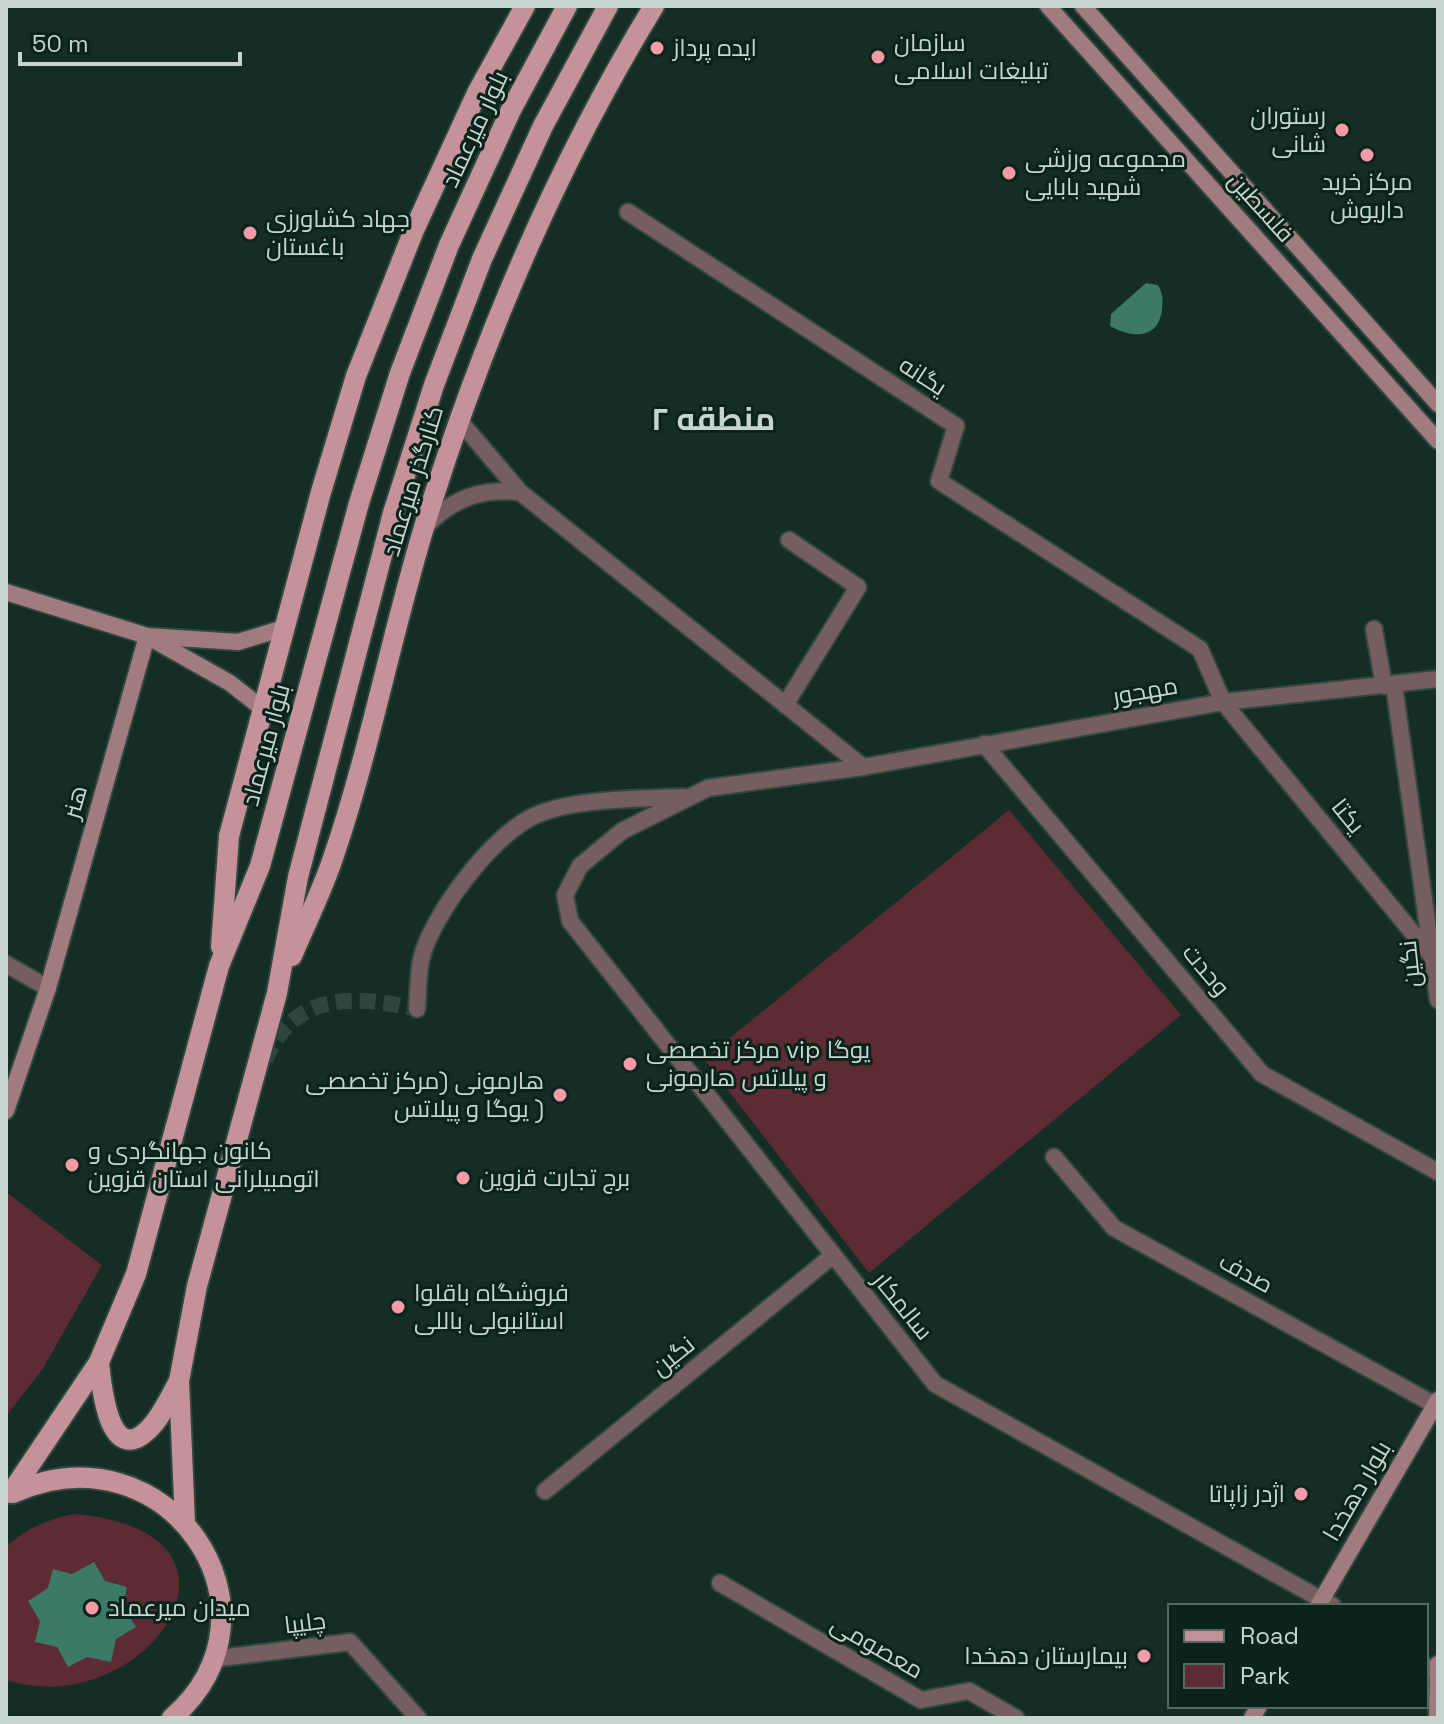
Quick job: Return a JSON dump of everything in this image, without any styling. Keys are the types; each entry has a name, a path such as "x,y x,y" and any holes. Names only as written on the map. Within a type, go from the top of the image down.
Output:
{"main road":[{"path":"219,966 229,836 356,376 420,216 478,91 525,6"},
{"name":"بلوار میرعماد","path":"9,1495 99,1362 136,1274 219,966 260,866 359,503 400,373 449,245 511,110 567,6"},
{"path":"185,1523 179,1381 197,1286 277,993 302,861 393,513 434,385 482,259 536,139 608,6"},
{"name":"کنارگذر میرعماد","path":"277,993 332,861 424,528 458,419 516,271 582,136 654,6"},
{"name":"فلسطین","path":"1048,6 1438,441"},
{"name":"فلسطین","path":"1083,6 1438,404"},
{"path":"6,592 147,636 230,683 263,709"},
{"path":"147,636 238,642 284,628"},
{"name":"هنر","path":"6,1111 48,988 147,636"},
{"path":"99,1362 104,1407 111,1426 123,1436 136,1438 150,1428 179,1381"},
{"name":"بلوار دهخدا","path":"1324,1604 1437,1403"},
{"path":"9,1495 56,1478 103,1477 148,1493 185,1523 199,1542 217,1587 220,1611 212,1659 200,1686 179,1715"},
{"path":"1434,1668 1437,1718"}],"street":[{"name":"یگانه","path":"628,212 956,426 939,481 1200,649 1223,702"},
{"path":"458,419 520,492 863,767"},
{"path":"424,528 457,501 499,490 520,492"},
{"path":"785,705 858,587 789,540"},
{"name":"نگین","path":"1374,629 1389,686 1435,960 1438,1000"},
{"name":"مهجور","path":"565,895 580,866 622,831 708,788 863,767 1223,702 1438,679"},
{"name":"یکتا","path":"1223,702 1435,960"},
{"name":"وحدت","path":"984,744 1262,1074 1438,1172"},
{"path":"417,1009 421,959 439,917 467,875 531,817 590,803 691,796"},
{"name":"سالمکار","path":"565,895 570,921 831,1257 935,1384 1324,1604"},
{"path":"6,964 48,988"},
{"name":"صدف","path":"1054,1157 1114,1228 1437,1403"},
{"name":"نگین","path":"545,1491 831,1257"},
{"name":"معصومی","path":"720,1583 921,1700 969,1691 1016,1718"},
{"name":"چلیپا","path":"212,1659 350,1642 418,1718"}],"green space":[{"path":"1009,810 1181,1015 869,1273 704,1059"},
{"path":"6,1192 102,1265 42,1370 6,1416"},
{"path":"73,1514 135,1528 169,1553 179,1585 169,1620 143,1651 105,1675 58,1686 6,1680 6,1547 37,1526"}],"shaded area":[{"path":"1146,283 1158,285 1162,294 1162,309 1156,326 1144,334 1136,334 1110,326 1111,314"},
{"path":"94,1562 105,1581 127,1587 123,1606 136,1627 116,1639 111,1662 87,1657 68,1667 57,1647 35,1642 40,1621 28,1601 48,1588 53,1569 72,1574"}],"tunnel":[{"path":"265,1060 278,1037 293,1021 329,1003 371,1001 417,1009"}],"place":[{"name":"ایده پرداز","path":"657,48"},
{"name":"سازمان تبلیغات اسلامی","path":"878,57"},
{"name":"رستوران شانی","path":"1342,130"},
{"name":"مرکز خرید داریوش","path":"1367,155"},
{"name":"مجموعه ورزشی شهید بابایی","path":"1009,173"},
{"name":"جهاد کشاورزی باغستان","path":"250,233"},
{"name":"مرکز تخصصی vip یوگا و پیلاتس هارمونی","path":"630,1064"},
{"name":"هارمونی (مرکز تخصصی یوگا و پیلاتس )","path":"560,1095"},
{"name":"کانون جهانگردی و اتومبیلرانی استان قزوین","path":"72,1165"},
{"name":"برج تجارت قزوین","path":"463,1178"},
{"name":"فروشگاه باقلوا استانبولی باللی","path":"398,1307"},
{"name":"اژدر زاپاتا","path":"1301,1494"},
{"name":"میدان میرعماد","path":"92,1608"},
{"name":"بیمارستان دهخدا","path":"1144,1656"}],"district":[{"name":"منطقه ۲","path":"713,419"}]}
